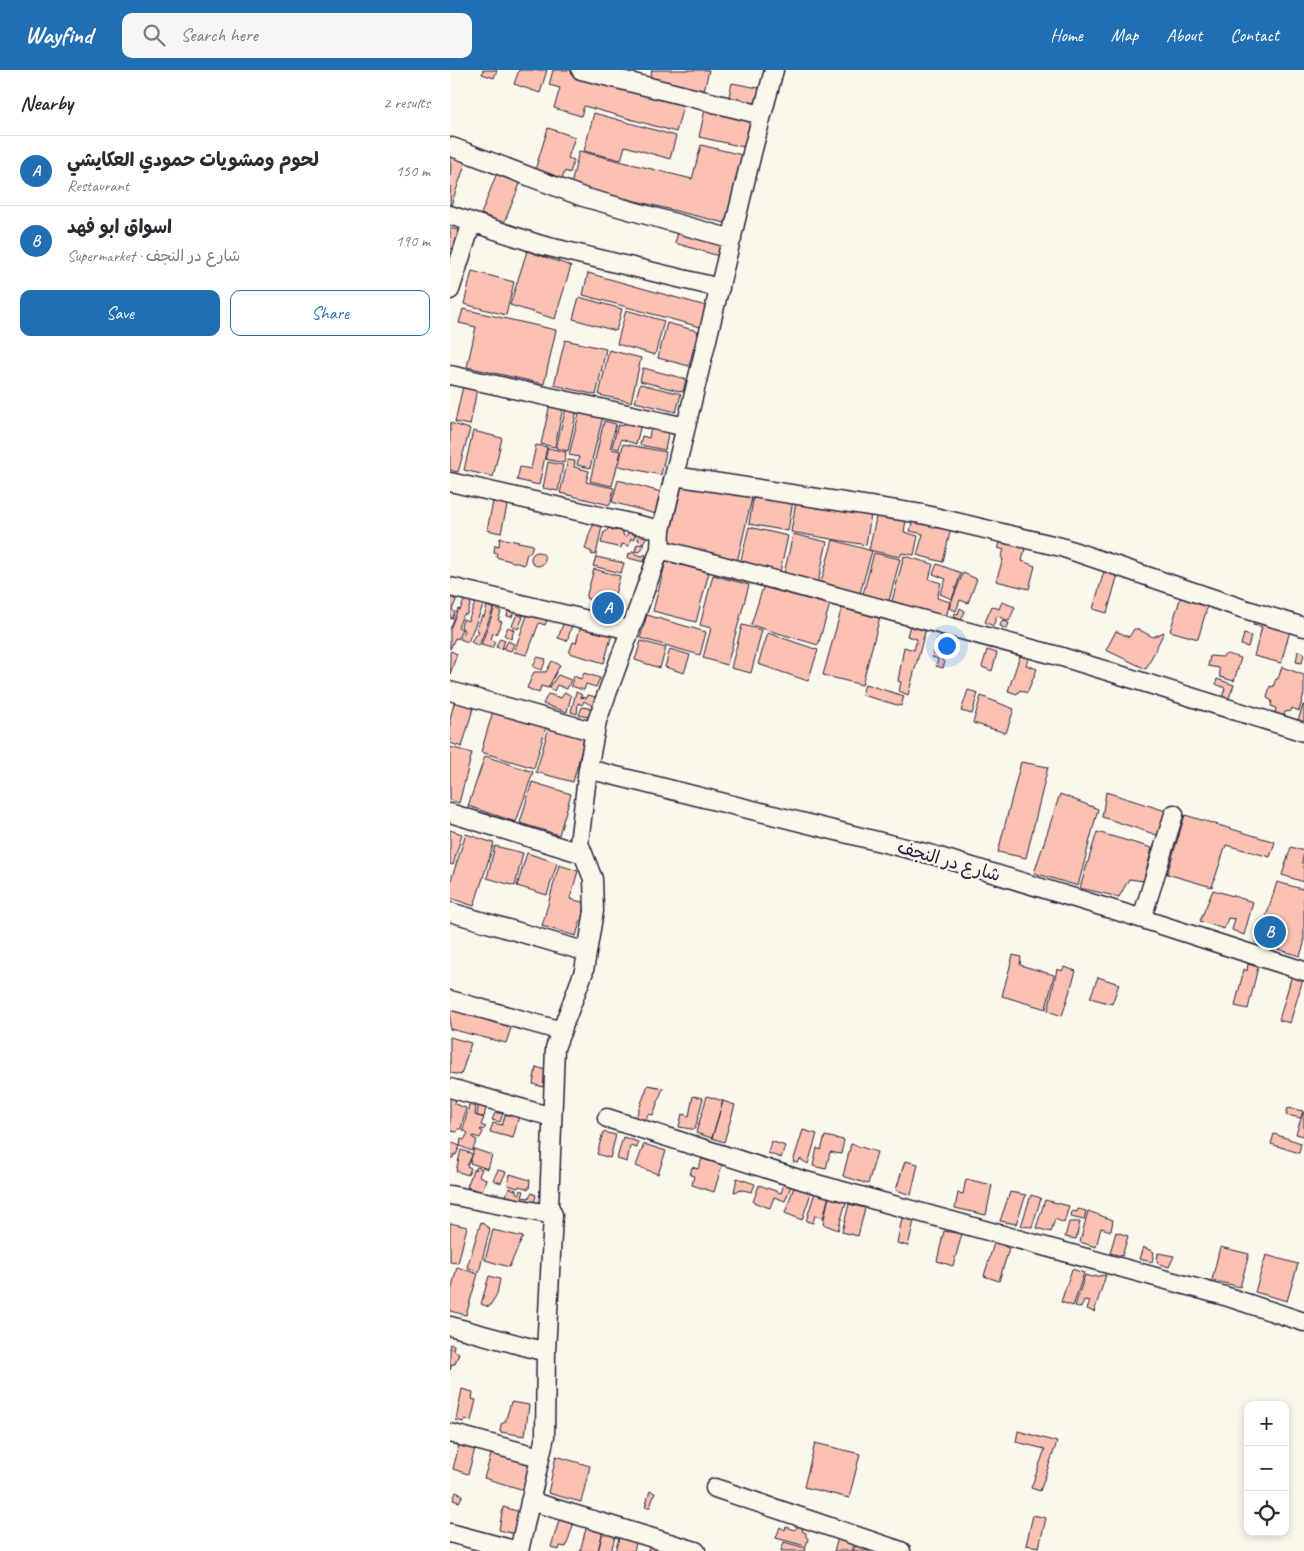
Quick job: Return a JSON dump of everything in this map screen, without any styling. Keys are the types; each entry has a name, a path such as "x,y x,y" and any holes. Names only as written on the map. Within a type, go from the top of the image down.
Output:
{"street":[{"path":"581,70 762,115"},
{"path":"450,1533 518,1551 545,1436 546,1352 553,1215 549,1206 555,1048 584,971 594,911 593,879 579,843 596,721 660,549 661,530 774,70"},
{"path":"452,147 583,197 732,239"},
{"path":"450,215 541,245 720,288"},
{"path":"450,290 472,222"},
{"path":"450,375 686,427"},
{"path":"674,476 922,514 1061,547 1244,609 1304,627"},
{"path":"450,482 661,530"},
{"path":"660,549 1062,657 1304,732"},
{"path":"450,587 630,630"},
{"path":"450,691 595,732"},
{"name":"شارع در النجف","path":"588,769 932,855 1142,918 1304,971"},
{"path":"450,813 583,854"},
{"path":"1142,918 1174,814"},
{"path":"450,912 587,952"},
{"path":"450,1000 562,1031"},
{"path":"450,1088 552,1117"},
{"path":"606,1118 802,1180 1225,1296 1304,1322"},
{"path":"450,1195 553,1215"},
{"path":"450,1326 546,1352"},
{"path":"450,1433 540,1457"},
{"path":"715,1488 901,1551"},
{"path":"530,1501 696,1551"}],"building":[{"path":"483,70 497,70 494,78 482,74"},
{"path":"519,70 547,70 540,93 514,84"},
{"path":"553,70 569,70 684,103 676,132 584,106 581,116 554,108 560,88 549,85"},
{"path":"652,70 709,70 704,91 650,80"},
{"path":"732,83 764,89 761,106 728,100"},
{"path":"706,105 760,117 753,149 699,137"},
{"path":"594,113 676,136 670,159 625,146 621,160 584,151"},
{"path":"548,128 575,137 568,158 574,160 570,173 565,171 562,179 535,170"},
{"path":"701,145 746,156 729,224 571,185 579,151 692,179"},
{"path":"451,154 467,159 451,205 450,204"},
{"path":"498,170 522,179 504,223 481,214"},
{"path":"450,228 461,231 455,250 450,248"},
{"path":"679,229 726,244 722,257 675,243"},
{"path":"527,251 571,266 555,319 510,305"},
{"path":"472,271 514,282 506,315 464,304"},
{"path":"588,273 706,306 700,327 583,295"},
{"path":"579,297 622,309 616,331 573,319"},
{"path":"463,309 556,330 544,384 467,367 476,327 459,323"},
{"path":"626,310 664,321 655,355 617,344"},
{"path":"667,323 698,331 689,366 658,358"},
{"path":"565,340 606,349 596,395 554,385"},
{"path":"609,350 641,358 631,402 599,395"},
{"path":"643,368 686,379 683,392 640,381"},
{"path":"640,384 681,394 676,412 635,402"},
{"path":"463,386 477,389 470,425 455,422"},
{"path":"550,404 563,407 555,447 541,444"},
{"path":"566,408 577,410 568,451 556,448"},
{"path":"580,410 603,416 590,468 577,465 579,457 569,455"},
{"path":"625,420 641,424 636,444 621,439 619,449 612,447 618,425 623,426"},
{"path":"604,421 616,424 610,449 621,451 612,486 590,481"},
{"path":"450,423 470,429 458,472 450,470"},
{"path":"651,425 669,429 665,450 640,445 642,436 649,438"},
{"path":"473,431 502,438 493,477 464,470"},
{"path":"623,444 666,452 661,475 619,466"},
{"path":"536,445 547,447 539,485 517,480 520,467 531,469"},
{"path":"548,448 566,452 564,463 545,459"},
{"path":"568,460 575,461 574,467 589,471 586,482 614,488 610,505 560,493"},
{"path":"548,462 563,465 558,491 543,488"},
{"path":"618,480 661,492 656,514 612,502"},
{"path":"683,482 752,498 737,562 667,545"},
{"path":"754,493 793,500 788,531 749,524"},
{"path":"494,497 508,501 501,533 487,530"},
{"path":"796,501 871,514 866,545 791,532"},
{"path":"877,513 906,520 904,532 918,536 914,555 902,553 900,557 869,550"},
{"path":"913,519 951,528 943,562 917,555 923,534 910,531"},
{"path":"596,520 603,521 596,555 591,554 592,552 585,549"},
{"path":"610,526 613,527 611,529 616,531 618,527 623,530 623,535 626,537 630,528 636,531 634,540 631,538 629,546 622,544 621,548 601,543 604,532"},
{"path":"749,527 788,536 780,572 740,564"},
{"path":"639,534 641,536 642,534 648,534 643,543 638,540"},
{"path":"793,534 827,542 818,582 784,574"},
{"path":"500,538 533,545 530,553 527,553 524,565 496,557 497,553 494,552 495,545 499,546"},
{"path":"1002,539 1026,544 1022,561 1035,566 1029,589 996,581 1003,559 1001,557 1004,550 998,548"},
{"path":"833,540 872,551 860,593 821,582"},
{"path":"637,544 644,545 640,552 635,551"},
{"path":"633,551 635,552 634,554 646,555 644,562 628,558 629,553 631,554"},
{"path":"535,552 541,552 545,559 541,566 535,566 531,562 531,556"},
{"path":"874,553 900,559 889,601 863,594"},
{"path":"904,556 933,564 929,579 941,583 937,598 950,602 946,617 892,601"},
{"path":"596,557 624,563 621,573 593,566"},
{"path":"666,561 709,572 696,622 653,611"},
{"path":"937,564 961,573 952,599 940,594 946,579 933,574"},
{"path":"1105,568 1118,574 1107,613 1093,609"},
{"path":"594,569 620,576 614,598 606,600 599,595 595,602 586,598"},
{"path":"963,573 977,579 968,603 960,600 956,611 949,608"},
{"path":"713,575 749,585 727,665 703,658 711,628 700,625"},
{"path":"764,584 830,604 818,645 751,625"},
{"path":"450,596 456,600 452,610 455,612 452,619 450,618"},
{"path":"466,596 472,600 467,614 462,617 458,627 462,629 458,639 455,638 450,649 450,629 458,609 460,610"},
{"path":"1181,596 1208,604 1198,639 1170,631"},
{"path":"477,598 485,601 468,642 460,639 464,631 461,626 463,619 468,621"},
{"path":"1002,602 1015,607 1009,621 997,616 993,626 985,622 992,606 999,609"},
{"path":"511,603 526,608 524,616 514,611 512,617 507,616"},
{"path":"487,606 493,609 479,646 471,642 479,631 476,630 482,616 484,617"},
{"path":"495,607 501,612 498,620 502,622 496,634 493,633 491,639 495,642 492,648 481,645"},
{"path":"530,607 549,615 545,625 539,623 527,655 514,652"},
{"path":"842,607 880,617 862,685 823,675"},
{"path":"960,608 965,611 961,620 954,617 955,613 958,614"},
{"path":"517,614 523,617 518,629 512,626"},
{"path":"647,615 706,632 700,655 640,638"},
{"path":"566,616 574,619 567,641 558,638"},
{"path":"1255,618 1291,627 1281,663 1254,656 1262,627 1253,625"},
{"path":"1002,620 1009,623 1007,629 1000,626"},
{"path":"581,625 612,634 604,663 569,653 573,642 576,643"},
{"path":"742,625 762,630 751,673 731,668"},
{"path":"910,625 926,628 908,695 899,691 901,682 898,681 904,647 914,650 917,639 907,636"},
{"path":"508,627 514,630 511,639 504,635"},
{"path":"1134,629 1138,629 1153,637 1164,632 1146,669 1106,650 1116,631 1129,637"},
{"path":"768,633 818,650 808,681 758,664"},
{"path":"942,633 947,634 943,645 950,647 947,655 944,654 942,660 945,662 943,668 936,666 938,659 932,657 937,638 939,639"},
{"path":"1244,634 1251,636 1248,647 1241,645"},
{"path":"500,638 505,640 502,649 496,647"},
{"path":"508,641 514,644 511,651 504,649"},
{"path":"641,641 666,648 660,668 635,660"},
{"path":"670,649 690,655 684,673 665,667"},
{"path":"987,650 997,653 992,671 982,667"},
{"path":"1298,651 1304,653 1302,663 1296,662"},
{"path":"450,652 457,654 450,674"},
{"path":"1021,653 1029,657 1026,665 1037,669 1027,693 1020,690 1017,694 1008,691"},
{"path":"1227,654 1241,658 1234,681 1220,677 1219,668 1208,666 1210,656 1222,657"},
{"path":"537,657 546,659 542,670 533,667"},
{"path":"552,661 560,665 548,688 541,686 539,693 527,688 534,672 546,672"},
{"path":"1282,667 1304,675 1304,694 1299,711 1292,708 1291,711 1285,712 1282,720 1274,717 1276,708 1271,706 1272,701 1267,698 1270,686 1273,687"},
{"path":"584,673 600,678 596,687 586,684 584,690 571,686 574,676 581,679"},
{"path":"558,675 571,680 567,689 557,685 554,691 549,688"},
{"path":"1217,679 1234,685 1228,700 1222,698 1225,688 1216,684"},
{"path":"865,684 904,696 901,706 862,695"},
{"path":"968,690 978,693 972,714 961,711"},
{"path":"565,692 571,696 567,712 543,704 548,694 561,698"},
{"path":"576,692 582,695 580,697 587,698 588,695 596,697 594,707 584,701 582,705 578,703 577,714 571,712"},
{"path":"981,696 1014,709 1006,733 973,723"},
{"path":"455,700 474,705 462,747 450,743 450,719"},
{"path":"1304,705 1304,726 1297,724"},
{"path":"582,707 594,709 592,718 579,715"},
{"path":"493,711 546,727 534,768 481,752"},
{"path":"549,727 585,738 573,782 536,772"},
{"path":"450,747 472,753 459,803 450,800"},
{"path":"485,756 533,772 516,822 468,806"},
{"path":"1021,762 1048,767 1026,858 998,852"},
{"path":"532,782 571,794 559,835 520,823"},
{"path":"1106,792 1169,812 1160,836 1102,817"},
{"path":"1060,794 1098,809 1078,886 1034,873"},
{"path":"1185,815 1275,842 1270,857 1226,845 1212,887 1167,874"},
{"path":"450,830 462,834 453,865 450,864"},
{"path":"1097,832 1152,848 1144,881 1129,879 1119,897 1080,888"},
{"path":"466,834 494,843 474,906 450,898 450,883"},
{"path":"495,846 523,853 515,886 487,878"},
{"path":"1291,847 1304,851 1302,863 1304,864 1304,882 1282,875"},
{"path":"527,853 557,863 547,895 517,886"},
{"path":"559,865 578,871 570,899 586,903 576,936 542,926"},
{"path":"1277,882 1302,889 1304,883 1304,944 1300,956 1255,942 1259,931 1271,935 1275,923 1266,917"},
{"path":"1213,890 1253,902 1244,935 1232,930 1235,919 1228,918 1224,929 1200,921"},
{"path":"1013,955 1021,957 1020,965 1054,975 1046,1009 1002,996"},
{"path":"1248,964 1258,967 1248,1009 1235,1006 1244,969 1247,971"},
{"path":"1064,967 1076,971 1062,1016 1048,1011 1057,969 1062,971"},
{"path":"1292,975 1303,979 1290,1023 1279,1020"},
{"path":"1098,977 1119,984 1112,1004 1090,998"},
{"path":"450,1004 513,1022 506,1043 450,1029"},
{"path":"450,1037 471,1043 461,1075 450,1073"},
{"path":"536,1067 546,1070 543,1087 533,1084"},
{"path":"648,1085 663,1088 653,1115 648,1114 646,1121 636,1117"},
{"path":"450,1096 456,1097 455,1104 466,1108 461,1129 458,1129 457,1132 450,1131"},
{"path":"693,1096 703,1098 695,1129 679,1127 682,1114 689,1116"},
{"path":"707,1096 723,1101 712,1138 696,1133"},
{"path":"479,1101 487,1103 484,1117 477,1116"},
{"path":"723,1101 735,1105 724,1142 712,1138"},
{"path":"469,1105 476,1107 475,1115 484,1118 481,1125 486,1127 480,1130 483,1132 480,1138 473,1136 477,1140 472,1151 460,1146 461,1139 464,1140 468,1133 463,1130"},
{"path":"1288,1108 1303,1111 1301,1118 1286,1115"},
{"path":"495,1113 503,1113 500,1122 492,1120"},
{"path":"506,1113 519,1116 513,1138 490,1132 493,1123 502,1125"},
{"path":"1304,1113 1304,1136 1296,1134"},
{"path":"803,1130 817,1134 808,1164 800,1159 798,1163 793,1162"},
{"path":"603,1132 616,1135 610,1158 597,1154"},
{"path":"1274,1134 1301,1143 1299,1153 1271,1144"},
{"path":"825,1136 844,1140 841,1154 830,1152 826,1169 813,1166 817,1148 821,1150"},
{"path":"623,1137 638,1142 637,1148 630,1146 627,1162 617,1159"},
{"path":"771,1141 785,1146 781,1158 768,1153"},
{"path":"450,1142 460,1146 453,1158 450,1158"},
{"path":"644,1144 666,1151 658,1174 636,1166"},
{"path":"851,1144 877,1152 868,1184 843,1176"},
{"path":"474,1149 492,1155 488,1169 470,1163"},
{"path":"461,1150 473,1154 467,1166 471,1168 468,1175 456,1171"},
{"path":"702,1159 722,1165 714,1192 692,1185 694,1176 690,1175 692,1167 698,1169"},
{"path":"905,1161 918,1164 911,1195 896,1190"},
{"path":"477,1167 482,1169 479,1176 486,1179 482,1192 467,1187 473,1170"},
{"path":"498,1170 506,1172 501,1183 493,1180"},
{"path":"510,1174 530,1180 529,1189 508,1185"},
{"path":"737,1178 755,1184 752,1192 742,1190 734,1192"},
{"path":"966,1179 992,1185 986,1215 955,1208 958,1193 963,1194"},
{"path":"784,1184 791,1186 785,1201 774,1197 770,1208 753,1202 759,1185 781,1193"},
{"path":"794,1187 811,1193 802,1220 785,1213"},
{"path":"509,1188 516,1190 520,1194 521,1190 524,1191 522,1197 529,1198 531,1193 536,1195 534,1204 505,1198"},
{"path":"815,1192 829,1196 823,1218 815,1215 813,1223 806,1221"},
{"path":"1010,1192 1026,1195 1016,1224 1000,1221"},
{"path":"1031,1195 1041,1198 1032,1227 1021,1226"},
{"path":"829,1196 846,1202 838,1230 823,1224"},
{"path":"1045,1200 1069,1206 1064,1223 1055,1219 1051,1232 1036,1228"},
{"path":"849,1204 865,1208 858,1236 842,1232"},
{"path":"1078,1209 1086,1211 1084,1220 1071,1217 1072,1211 1077,1212"},
{"path":"1088,1211 1113,1220 1111,1231 1101,1228 1096,1247 1080,1242"},
{"path":"902,1218 914,1221 908,1246 897,1243"},
{"path":"481,1222 490,1229 479,1272 467,1267"},
{"path":"1069,1222 1080,1222 1076,1239 1065,1237"},
{"path":"450,1223 467,1227 458,1263 450,1262"},
{"path":"493,1230 523,1237 509,1267 485,1260"},
{"path":"944,1231 962,1234 953,1266 937,1261"},
{"path":"1116,1232 1128,1236 1122,1256 1110,1253"},
{"path":"995,1240 1009,1249 999,1281 984,1276"},
{"path":"1143,1247 1154,1252 1152,1262 1139,1259"},
{"path":"1220,1247 1249,1254 1240,1287 1212,1280"},
{"path":"1158,1253 1174,1256 1169,1267 1157,1263"},
{"path":"1266,1255 1298,1264 1287,1301 1255,1292"},
{"path":"457,1267 478,1274 466,1315 450,1311 450,1296"},
{"path":"1072,1269 1084,1273 1073,1306 1061,1302"},
{"path":"1085,1275 1091,1277 1106,1275 1094,1312 1087,1309 1090,1301 1084,1300 1081,1308 1075,1306"},
{"path":"489,1276 500,1279 497,1294 489,1307 481,1304"},
{"path":"450,1344 454,1345 453,1350 459,1353 455,1364 452,1364 450,1370"},
{"path":"462,1389 473,1392 472,1399 476,1400 471,1421 465,1419 463,1422 456,1420"},
{"path":"511,1402 529,1405 525,1436 500,1432 501,1424 505,1422"},
{"path":"1018,1431 1057,1442 1040,1491 1031,1488 1045,1449 1016,1442"},
{"path":"460,1441 476,1445 468,1474 453,1469"},
{"path":"815,1443 860,1454 849,1498 804,1487"},
{"path":"492,1452 533,1459 524,1490 484,1478"},
{"path":"556,1456 590,1466 581,1502 548,1493"},
{"path":"650,1491 655,1493 650,1507 645,1507"},
{"path":"456,1492 463,1495 459,1502 453,1500"},
{"path":"503,1507 520,1512 515,1534 499,1530"},
{"path":"1033,1515 1046,1518 1039,1547 1026,1545"},
{"path":"560,1517 574,1522 566,1547 560,1546 559,1550 551,1547"},
{"path":"587,1525 603,1531 598,1551 580,1551"},
{"path":"799,1526 806,1533 808,1539 806,1546 776,1538 780,1527 785,1530 786,1527 794,1530"},
{"path":"603,1531 616,1534 611,1551 598,1551"},
{"path":"620,1535 637,1539 634,1551 615,1551"},
{"path":"839,1535 855,1539 851,1551 834,1551"},
{"path":"859,1540 871,1546 869,1551 853,1551"},
{"path":"784,1542 806,1548 805,1551 781,1551"},
{"path":"650,1543 666,1547 665,1551 648,1551"}],"place":[{"name":"لحوم ومشويات حمودي العكايشي","path":"608,608"},
{"name":"اسواق ابو فهد","path":"1270,932"}]}
